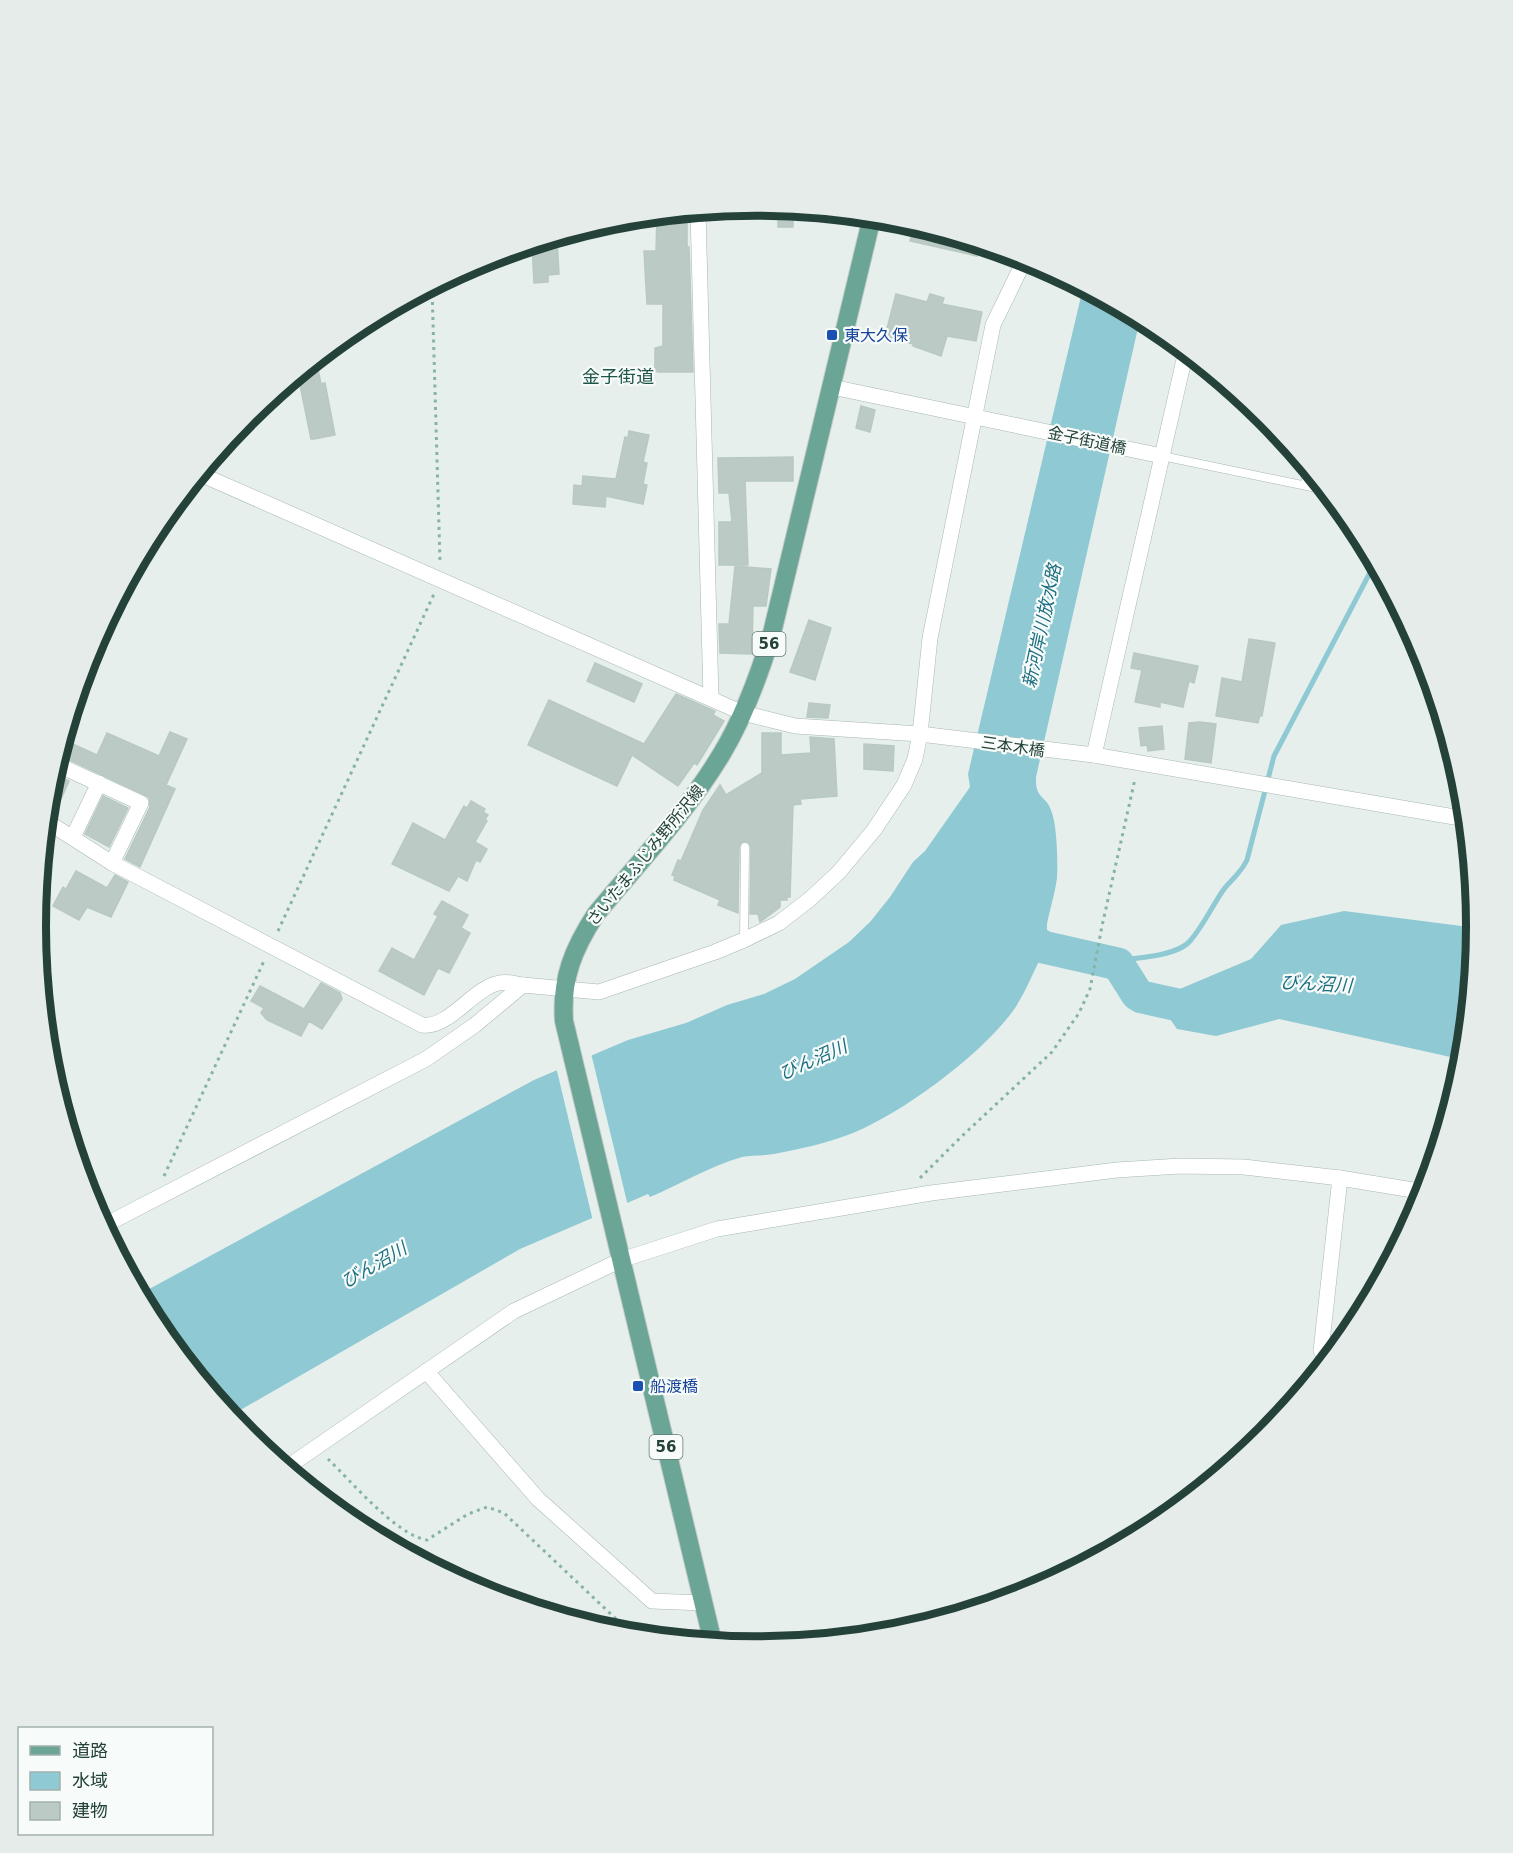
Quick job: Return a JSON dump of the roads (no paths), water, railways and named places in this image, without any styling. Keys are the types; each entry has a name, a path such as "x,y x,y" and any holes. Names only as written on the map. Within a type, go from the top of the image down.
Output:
{"main road":[{"name":"さいたまふじみ野所沢線","path":"711,1635 564,1021 564,987 573,952 586,928 700,788 744,713 772,633 870,226"}],"street":[{"path":"698,219 711,698"},
{"path":"54,826 112,863 422,1025 435,1025 487,988 498,983 564,987 599,992 715,952 779,924 810,900 839,872 874,830 904,785 915,759 920,734 930,638 993,325 1020,268"},
{"path":"1088,755 1184,359"},
{"name":"金子街道橋","path":"832,387 1162,456"},
{"name":"三本木橋","path":"207,477 744,713 795,726 944,736 1088,755 1457,818"},
{"path":"65,768 141,803 112,863"},
{"path":"73,837 99,783"},
{"path":"111,1222 426,1059 475,1025 523,985"},
{"path":"293,1464 514,1311 620,1256 717,1229 908,1197 1117,1170 1179,1166 1244,1167 1340,1178 1415,1190"},
{"path":"1325,1352 1321,1351 1340,1178"},
{"path":"426,1371 538,1499 652,1601 703,1603"}],"lane":[{"path":"1162,456 1314,487"},
{"path":"1304,485 1307,478"},
{"path":"744,940 745,847"}],"water":[{"name":"新河岸川放水路","path":"1081,295 1138,328 1036,777 1037,790 1052,813 1057,845 1057,878 1047,930 1059,937 1058,941 1088,951 1086,960 1056,953 1054,958 1040,959 1015,1008 984,1044 942,1080 873,1123 843,1137 814,1145 730,1161 650,1197 648,1194 520,1249 238,1411 193,1359 147,1290 534,1080 628,1040 686,1023 727,1005 764,994 795,979 849,942 870,922 913,862 925,851 970,787 968,774"},
{"path":"1344,911 1466,927 1465,973 1454,1058 1279,1019 1216,1036 1177,1029 1156,999 1251,959 1281,925"}],"waterway":[{"path":"1118,964 1119,960 1167,953 1184,946 1195,935 1224,889 1244,865 1274,756 1371,571"},
{"name":"びん沼川","path":"1043,947 1118,964 1137,994 1142,997 1201,1010"}],"place":[{"name":"東大久保","path":"832,335"},
{"name":"船渡橋","path":"638,1386"}],"district":[{"name":"金子街道","path":"618,377"}]}
